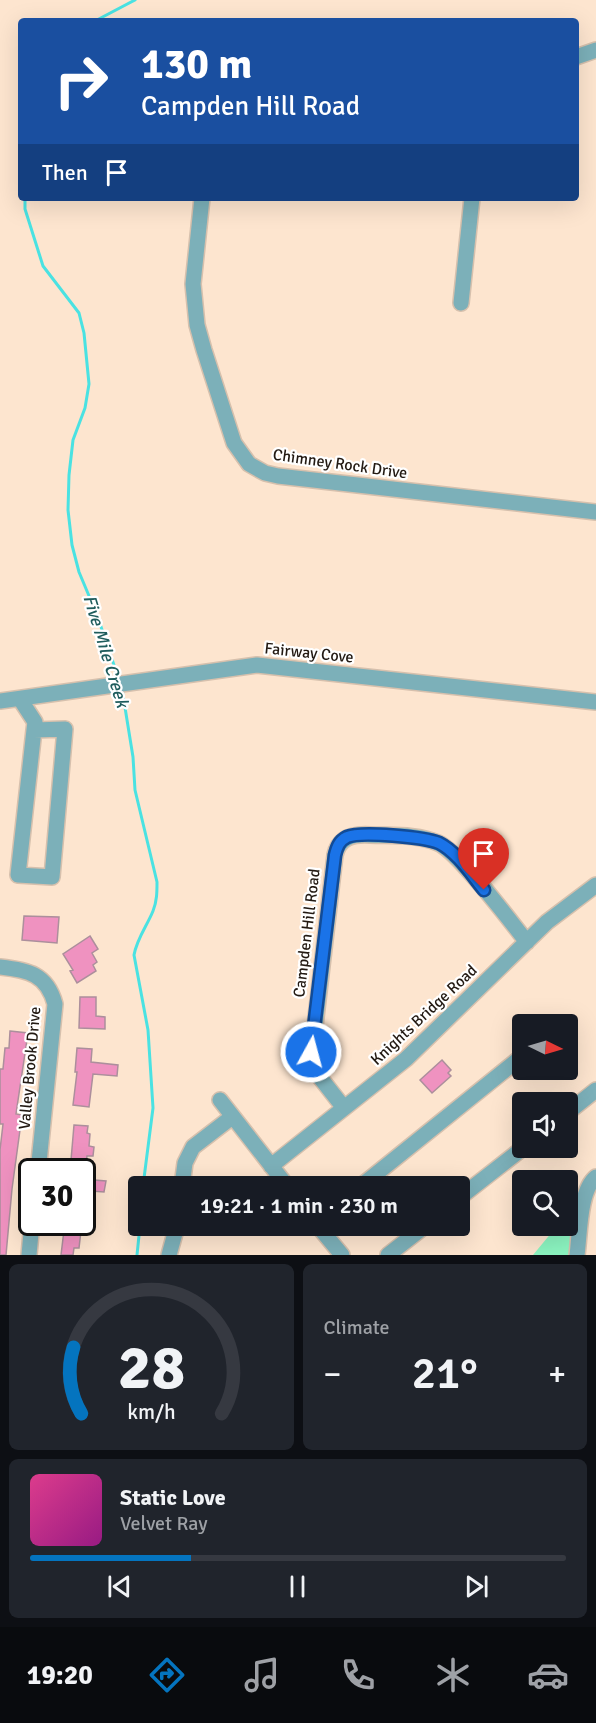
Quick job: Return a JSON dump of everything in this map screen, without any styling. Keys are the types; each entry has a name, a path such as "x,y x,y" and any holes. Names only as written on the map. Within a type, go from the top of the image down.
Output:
{"street":[{"path":"579,56 596,50"},
{"name":"Chimney Rock Drive","path":"202,201 193,284 197,325 232,439 249,464 265,473 278,476 596,512"},
{"path":"461,303 472,201"},
{"name":"Fairway Cove","path":"0,699 20,699 257,665 596,702"},
{"path":"20,699 34,722 34,730 18,875 52,877 65,729 34,730"},
{"name":"Campden Hill Road","path":"344,1108 315,1071 311,1052 335,855 336,848 341,841 349,836 362,834 422,838 438,843 454,855 527,942"},
{"name":"Knights Bridge Road","path":"271,1166 425,1042 547,922 596,885"},
{"name":"Valley Brook Drive","path":"0,967 27,971 36,975 49,987 55,1004 39,1158"},
{"path":"373,1176 512,1064"},
{"path":"578,1104 596,1090"},
{"path":"220,1100 279,1176"},
{"path":"183,1176 185,1163 193,1147 232,1117"},
{"path":"470,1189 512,1157"},
{"path":"577,1255 585,1192 590,1182 596,1177"},
{"path":"29,1255 31,1236"},
{"path":"169,1255 174,1236"},
{"path":"326,1236 342,1255"},
{"path":"388,1255 412,1236"}],"green space":[{"path":"585,1193 577,1255 533,1255 549,1236 578,1236 578,1201"}],"building":[{"path":"24,916 59,917 57,943 22,940"},
{"path":"90,936 98,949 92,953 97,962 93,965 96,971 77,983 70,971 73,970 63,954"},
{"path":"80,997 96,997 96,1016 105,1017 105,1029 79,1028"},
{"path":"10,1031 28,1033 16,1114 22,1115 6,1255 0,1255 0,1150 3,1124 0,1124 0,1069 3,1069 5,1048 9,1048"},
{"path":"77,1048 92,1049 91,1062 118,1065 117,1076 93,1074 89,1107 73,1105"},
{"path":"442,1060 451,1070 448,1073 451,1076 432,1093 420,1080"},
{"path":"74,1125 88,1126 89,1146 94,1147 93,1156 71,1158"},
{"path":"96,1180 106,1181 104,1192 96,1191"},
{"path":"63,1236 80,1236 79,1248 74,1248 73,1255 61,1255"}],"waterway":[{"name":"Five Mile Creek","path":"101,18 135,0"},
{"name":"Five Mile Creek","path":"25,201 25,209 43,266 79,313 84,333 89,384 85,408 73,440 68,510 72,545 79,572 97,615 119,680"},
{"name":"Five Mile Creek","path":"122,689 133,757 135,790 157,882 151,917 137,943 134,955 148,1030 153,1108 144,1176"},
{"name":"Five Mile Creek","path":"137,1255 139,1236"}],"route":[{"path":"311,1052 335,855 336,848 341,841 349,836 362,834 422,838 438,843 454,855 484,890"}]}
